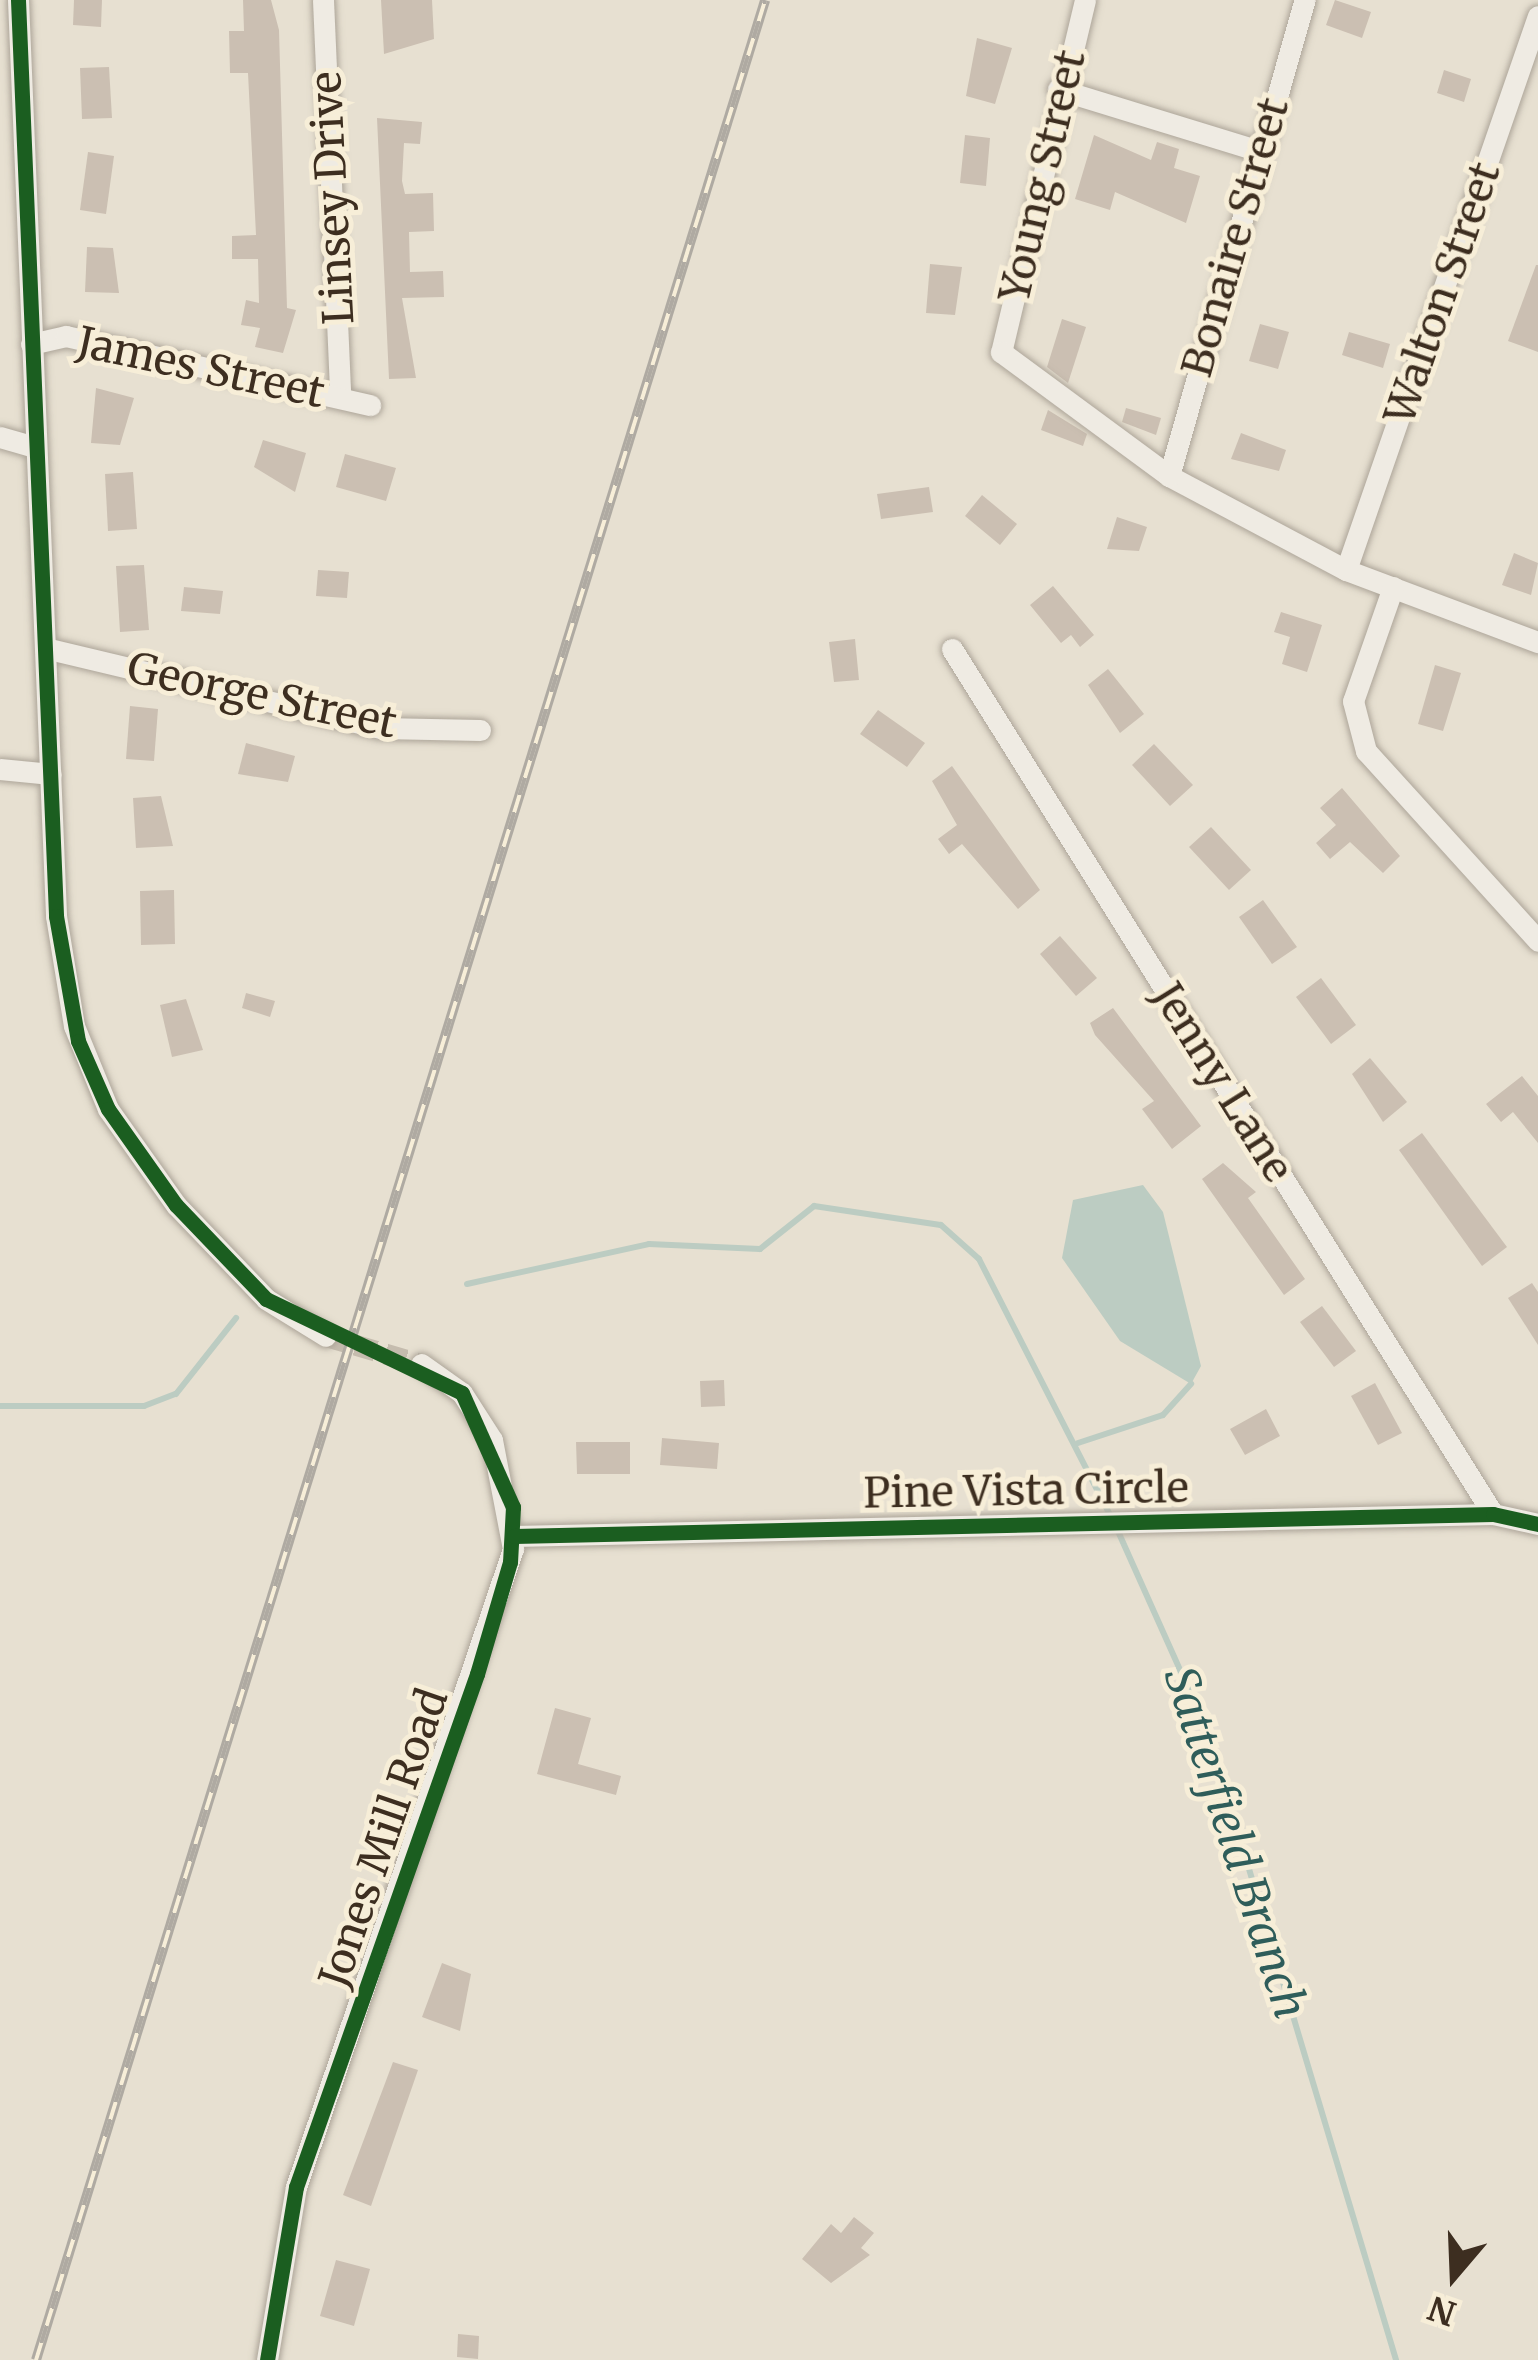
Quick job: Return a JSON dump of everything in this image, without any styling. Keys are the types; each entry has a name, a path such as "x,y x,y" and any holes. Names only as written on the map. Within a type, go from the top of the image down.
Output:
{"street":[{"path":"18,0 56,916 98,1090 176,1205 266,1299 326,1336"},
{"name":"Linsey Drive","path":"323,0 340,395"},
{"name":"Young Street","path":"1085,0 1058,89 1001,352 1169,476"},
{"name":"Bonaire Street","path":"1169,476 1256,150 1305,0"},
{"name":"Walton Street","path":"1346,570 1538,16"},
{"path":"1058,89 1256,150"},
{"name":"James Street","path":"31,344 66,336 370,405"},
{"path":"0,437 34,447"},
{"path":"1169,476 1346,570 1538,641"},
{"path":"1393,587 1353,701 1366,752 1538,941"},
{"name":"George Street","path":"45,648 381,728 480,730"},
{"name":"Jenny Lane","path":"952,649 1493,1514"},
{"path":"0,769 51,774"},
{"name":"Jones Mill Road","path":"267,2360 296,2187 477,1674 514,1536 506,1475 483,1423 421,1364"},
{"name":"Pine Vista Circle","path":"514,1536 1493,1514 1538,1524"}],"shaded area":[{"path":"1143,1185 1163,1212 1201,1366 1191,1384 1120,1341 1062,1258 1073,1200"}],"building":[{"path":"74,0 102,0 101,27 73,25"},
{"path":"243,0 271,0 279,30 287,308 296,310 283,353 255,347 260,328 241,325 246,300 259,303 258,259 232,259 232,236 256,235 248,73 230,73 229,31 244,31"},
{"path":"381,0 432,0 434,39 384,54"},
{"path":"1335,0 1371,12 1362,38 1326,25"},
{"path":"977,38 1012,48 995,104 966,96"},
{"path":"109,67 112,118 82,119 80,68"},
{"path":"1444,70 1471,79 1464,102 1437,93"},
{"path":"377,118 422,122 420,144 404,143 402,181 405,194 433,193 434,231 409,232 410,272 443,271 444,297 402,298 416,378 389,379"},
{"path":"965,135 990,138 986,186 960,183"},
{"path":"1094,135 1151,160 1157,142 1179,149 1174,168 1200,176 1186,223 1115,192 1110,210 1075,199"},
{"path":"88,152 114,156 106,214 80,210"},
{"path":"87,247 113,248 119,293 85,292"},
{"path":"930,264 962,267 955,315 926,313"},
{"path":"1538,265 1538,352 1508,341"},
{"path":"1062,319 1086,327 1068,383 1047,367"},
{"path":"1260,324 1289,332 1278,369 1249,361"},
{"path":"1349,332 1390,344 1383,368 1342,355"},
{"path":"96,388 134,398 120,445 91,443"},
{"path":"1126,408 1161,418 1156,435 1122,422"},
{"path":"1048,410 1087,434 1083,446 1041,430"},
{"path":"1241,433 1286,450 1279,471 1231,459"},
{"path":"263,440 306,453 295,492 254,467"},
{"path":"345,454 396,468 386,501 336,487"},
{"path":"133,472 137,529 108,531 105,474"},
{"path":"929,487 933,512 881,519 877,494"},
{"path":"982,495 1017,524 1000,545 965,516"},
{"path":"1117,517 1147,527 1139,551 1107,549"},
{"path":"1514,553 1538,563 1531,595 1502,585"},
{"path":"144,565 149,630 120,632 116,566"},
{"path":"318,570 349,572 347,598 316,596"},
{"path":"1053,586 1094,635 1080,647 1071,635 1061,643 1030,605"},
{"path":"184,587 223,591 220,614 181,611"},
{"path":"1281,612 1322,625 1307,672 1282,664 1290,637 1274,632"},
{"path":"855,639 859,680 834,682 829,642"},
{"path":"1435,665 1461,673 1443,731 1418,724"},
{"path":"1108,669 1144,714 1120,733 1088,685"},
{"path":"130,706 158,709 154,761 126,759"},
{"path":"878,710 925,743 907,767 860,734"},
{"path":"246,743 295,756 288,782 238,774"},
{"path":"1154,744 1193,785 1170,806 1132,765"},
{"path":"952,766 1040,890 1018,909 962,844 949,854 938,839 957,825 932,781"},
{"path":"1342,788 1400,856 1383,873 1350,842 1330,859 1316,843 1336,825 1320,808"},
{"path":"161,796 173,846 136,848 133,798"},
{"path":"1211,827 1251,870 1229,890 1189,847"},
{"path":"174,890 175,944 141,945 140,891"},
{"path":"1263,900 1297,947 1272,964 1239,917"},
{"path":"1060,936 1097,978 1076,996 1040,954"},
{"path":"1321,978 1356,1025 1331,1044 1296,997"},
{"path":"246,993 275,1001 270,1017 242,1008"},
{"path":"186,999 203,1050 172,1057 160,1005"},
{"path":"1113,1008 1201,1126 1172,1149 1142,1109 1154,1101 1095,1035 1090,1023"},
{"path":"1370,1058 1407,1102 1383,1122 1352,1074"},
{"path":"1522,1076 1538,1096 1538,1143 1513,1112 1501,1122 1486,1104"},
{"path":"1422,1133 1507,1247 1482,1266 1399,1150"},
{"path":"1223,1163 1256,1192 1248,1198 1305,1279 1284,1295 1202,1179"},
{"path":"1532,1283 1538,1292 1538,1345 1508,1298"},
{"path":"1322,1306 1356,1351 1334,1367 1300,1322"},
{"path":"724,1380 725,1406 701,1407 700,1381"},
{"path":"1375,1383 1402,1433 1378,1445 1351,1396"},
{"path":"1266,1409 1280,1436 1245,1455 1230,1429"},
{"path":"662,1438 719,1443 717,1469 660,1465"},
{"path":"576,1442 630,1442 630,1474 577,1474"},
{"path":"555,1708 591,1718 578,1764 621,1776 616,1795 537,1774"},
{"path":"442,1963 471,1974 460,2031 422,2017"},
{"path":"393,2062 418,2070 371,2206 343,2195"},
{"path":"854,2217 874,2233 861,2248 870,2255 831,2283 802,2259 831,2224 841,2233"},
{"path":"336,2260 370,2269 354,2326 320,2316"},
{"path":"458,2334 479,2336 478,2359 457,2357"}],"waterway":[{"name":"Satterfield Branch","path":"467,1284 649,1244 760,1249 814,1206 941,1225 979,1259 1111,1517"},
{"name":"Satterfield Branch","path":"0,1406 144,1406 176,1394 236,1318"},
{"path":"1078,1443 1163,1415 1191,1384"},
{"name":"Satterfield Branch","path":"1117,1529 1208,1732 1396,2360"}],"tunnel":[{"path":"326,1336 421,1364"}],"railway":[{"path":"36,2360 765,0"}],"cycle path":[{"path":"18,0 56,916 78,1041 108,1109 176,1205 266,1299 462,1393 513,1507 510,1562 477,1674 296,2187 267,2360"},
{"path":"514,1536 1493,1514 1538,1524"}]}
